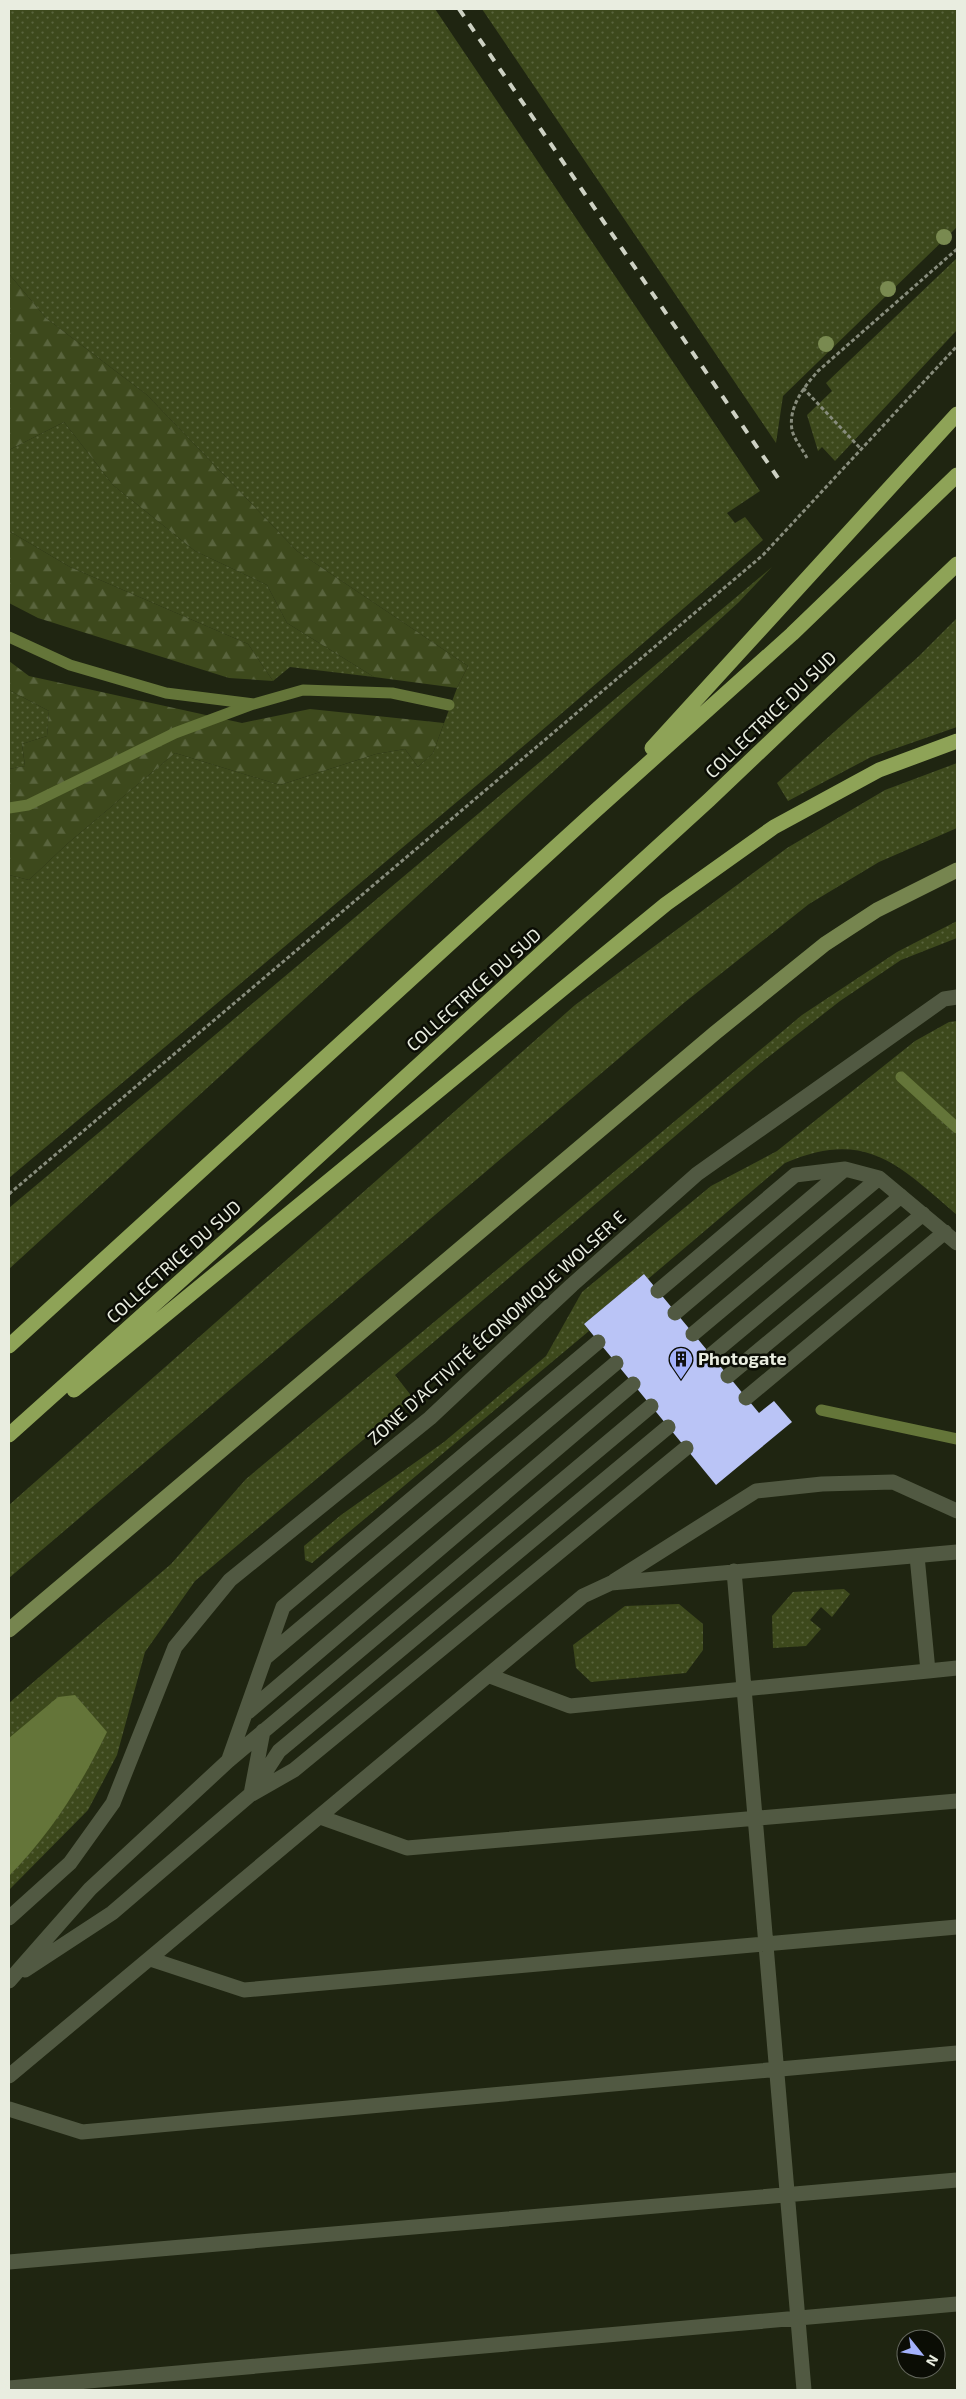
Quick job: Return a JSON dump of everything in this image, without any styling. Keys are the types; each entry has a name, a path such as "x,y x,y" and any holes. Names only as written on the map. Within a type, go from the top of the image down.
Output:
{"highway":[{"path":"594,812 957,414"},
{"path":"9,1346 594,812 792,634 957,476"},
{"name":"COLLECTRICE DU SUD","path":"9,1435 275,1196 709,800 957,564"},
{"path":"9,1443 666,904 774,827 880,770 957,741"}],"main road":[{"path":"9,1630 824,944 877,910 957,870"}],"lane":[{"name":"ZONE D'ACTIVITÉ ÉCONOMIQUE WOLSER E","path":"9,1918 70,1863 113,1803 175,1647 230,1580 430,1418 572,1285 698,1174 944,999 957,997"},
{"path":"676,1312 845,1169"},
{"path":"658,1291 795,1175 845,1169 880,1178 957,1243"},
{"path":"693,1334 880,1178"},
{"path":"711,1355 901,1196"},
{"path":"728,1376 923,1214"},
{"path":"746,1398 944,1232"},
{"path":"228,1761 248,1712 264,1659 283,1607 598,1342"},
{"path":"264,1659 616,1363"},
{"path":"248,1712 633,1384"},
{"path":"9,1981 90,1889 228,1761 651,1406"},
{"path":"251,1794 279,1751 668,1427"},
{"path":"9,1981 112,1913 251,1794 294,1770 686,1448"},
{"path":"9,2076 584,1596 611,1583 756,1491 822,1484 893,1482 957,1511"},
{"path":"611,1583 957,1552"},
{"path":"917,1556 928,1670"},
{"path":"734,1571 804,2390"},
{"path":"490,1676 570,1706 957,1668"},
{"path":"251,1794 263,1731"},
{"path":"320,1817 407,1848 957,1801"},
{"path":"150,1959 244,1990 957,1927"},
{"path":"9,2109 82,2132 957,2053"},
{"path":"9,2262 957,2180"},
{"path":"9,2388 798,2316 957,2304"}],"path":[{"path":"807,458 792,431 794,406 803,388 818,371 957,249"},
{"path":"9,1194 764,555 957,346"},
{"path":"803,388 861,449"}],"green space":[{"path":"9,9 435,9 760,491 727,513 735,523 745,517 763,540 533,738 9,1178 9,875 29,880 67,844 175,753 280,785 376,754 405,749 418,767 433,753 457,688 468,666 297,551 147,395 46,318 9,274"},
{"path":"482,9 957,9 957,227 783,396 776,443"},
{"path":"957,258 957,330 835,461 822,447 818,451 807,415 832,391 826,383"},
{"path":"9,274 46,318 147,395 297,551 468,666 457,688 374,677 287,623 267,585 195,551 113,485 64,422 9,450"},
{"path":"64,422 113,485 195,551 267,585 287,623 374,677 290,667 273,681 248,644 70,567 9,531 9,450"},
{"path":"9,531 70,567 248,644 273,681 229,678 38,618 9,603"},
{"path":"772,567 739,602 9,1269 9,1208"},
{"path":"957,618 957,727 871,757 788,801 777,783 919,656"},
{"path":"9,661 29,676 242,723 310,709 444,723 433,753 418,767 405,749 376,754 280,785 175,753 67,844 29,880 9,875 9,769 25,766 22,744 47,736 49,711 9,690"},
{"path":"9,690 49,711 47,736 22,744 25,766 9,769"},
{"path":"957,763 957,828 879,862 809,904 685,1002 9,1578 9,1505 575,1005 787,848 885,790"},
{"path":"957,921 957,938 901,960 840,1001 762,1062 395,1375 413,1398 195,1581 145,1652 117,1755 88,1810 9,1890 9,1703 171,1564 246,1479 802,1015 897,952"},
{"path":"957,1021 957,1215 917,1181 880,1157 860,1151 838,1149 813,1153 785,1163 648,1279 644,1274 584,1324 589,1331 312,1563 305,1560 304,1546 341,1515 444,1442 546,1356 582,1292 711,1186 777,1151 915,1041 949,1022"},
{"path":"844,1589 850,1594 832,1617 821,1607 810,1620 821,1629 806,1646 773,1648 772,1616 793,1592"},
{"path":"679,1604 703,1624 703,1650 686,1673 591,1682 576,1668 573,1645 625,1606"}],"shaded area":[{"path":"75,1695 107,1732 86,1772 52,1826 9,1876 9,1738 58,1697"}],"building":[{"name":"Photogate","path":"644,1274 759,1413 774,1401 792,1422 716,1485 584,1324"}],"waterway":[{"path":"9,637 70,665 166,693 254,704 303,690 392,693 449,705"},
{"path":"9,808 28,805 175,733 253,704"},
{"path":"901,1077 957,1128"},
{"path":"821,1410 957,1439"}],"railway":[{"path":"459,9 778,478"}],"place":[{"name":"Photogate","path":"681,1380"}]}
